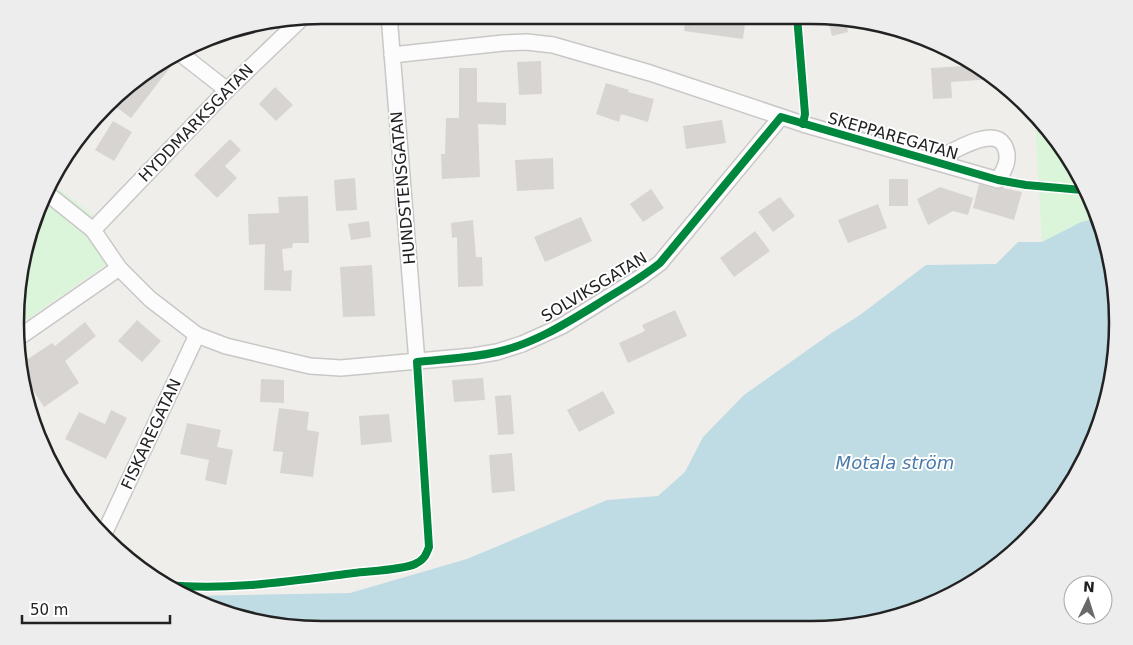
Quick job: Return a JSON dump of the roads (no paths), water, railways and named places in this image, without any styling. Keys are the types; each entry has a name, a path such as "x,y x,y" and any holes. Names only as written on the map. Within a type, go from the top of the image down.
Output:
{"street":[{"name":"HUNDSTENSGATAN","path":"390,24 417,362"},
{"name":"HYDDMARKSGATAN","path":"93,230 227,90 294,25"},
{"name":"SKEPPAREGATAN","path":"392,55 503,43 528,42 553,45 650,73 781,117 934,162"},
{"path":"186,57 227,90"},
{"name":"SOLVIKSGATAN","path":"52,197 93,230 118,268 150,299 197,335 226,346 310,366 341,368 417,362 497,352 522,344 562,326 641,277 660,263 781,117"},
{"path":"24,334 118,268"},
{"name":"FISKAREGATAN","path":"106,529 197,335"}],"water":[{"name":"Motala ström","path":"1091,220 1104,264 1109,303 1109,342 1104,381 1087,437 1059,488 1022,534 976,571 925,599 869,616 830,621 303,621 264,616 201,596 350,593 467,559 607,500 658,496 685,472 703,437 744,395 860,315 926,265 996,264 1018,242 1042,242 1081,222"}]}
